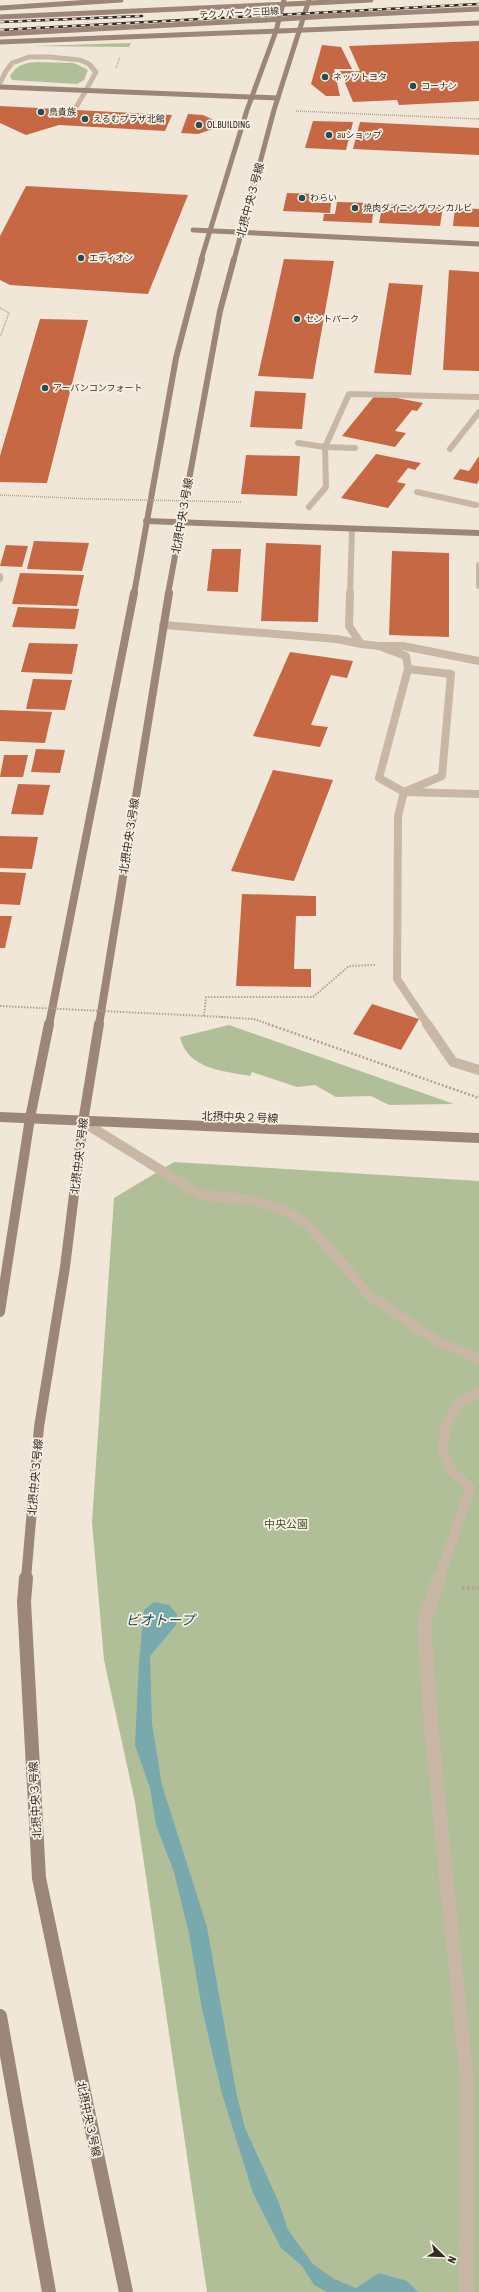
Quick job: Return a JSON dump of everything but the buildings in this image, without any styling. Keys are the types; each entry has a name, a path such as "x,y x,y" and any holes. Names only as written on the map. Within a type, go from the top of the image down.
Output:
{"street":[{"path":"0,8 121,0"},
{"path":"0,1312 30,1118 132,603 176,358 209,231 252,98 276,31 284,0"},
{"name":"北摂中央３号線","path":"126,2292 39,1878 24,1602 39,1427 65,1267 83,1122 180,523 220,311 274,110 309,0"},
{"name":"テクノパーク三田線","path":"0,17 371,0"},
{"name":"テクノパーク三田線","path":"0,34 479,9"},
{"path":"454,10 479,12"},
{"path":"0,42 479,23"},
{"path":"0,84 2,75 15,60 27,57 69,58 85,61 92,66 96,72 75,109"},
{"path":"0,87 85,92 278,98"},
{"path":"193,230 479,244"},
{"path":"310,507 326,487 325,447 349,394 479,397"},
{"path":"450,448 479,412"},
{"path":"298,443 325,447 355,448"},
{"path":"417,492 478,504"},
{"path":"146,521 479,533"},
{"path":"352,529 349,626 361,644"},
{"path":"479,565 479,586"},
{"path":"163,625 337,639 379,646 403,646 479,661"},
{"path":"379,646 406,656 408,669 379,778 404,792 479,794"},
{"path":"404,792 442,776 451,674 408,669"},
{"path":"404,792 398,816 397,979 453,1062 479,1070"},
{"name":"北摂中央２号線","path":"0,1117 83,1122 479,1138"},
{"path":"83,1122 201,1195 250,1200 281,1209 307,1223 370,1296 435,1340 479,1358"},
{"path":"466,2292 467,2080 432,1736 424,1623 470,1488 451,1471 442,1449 446,1426 459,1402 479,1393"},
{"path":"0,2016 49,2292"}],"path":[{"path":"115,70 123,51"},
{"path":"274,110 479,118"},
{"path":"0,308 9,313 0,337"},
{"path":"0,495 92,499 242,502"},
{"path":"204,1016 206,997 313,997 349,966 397,964"},
{"path":"0,1006 254,1018 479,1098"}],"green space":[{"path":"131,43 129,47 34,46"},
{"path":"36,62 74,63 88,70 84,80 77,84 12,80 10,76 18,67 24,64"},
{"path":"229,1025 454,1104 389,1105 371,1096 336,1097 315,1085 297,1087 252,1072 250,1076 208,1067 190,1056 184,1048 180,1037"},
{"name":"中央公園","path":"174,1162 479,1181 479,2292 207,2292 135,1802 104,1660 92,1522 114,1198"}],"water":[{"name":"ビオトープ","path":"154,1602 169,1605 177,1614 176,1625 150,1656 152,1724 162,1785 207,1927 236,2091 245,2128 279,2203 288,2230 313,2264 334,2279 356,2288 379,2273 407,2281 418,2292 327,2292 314,2285 302,2266 281,2248 253,2193 222,2094 202,2009 189,1934 174,1872 156,1825 150,1788 135,1745 139,1662 144,1610"}],"railway":[{"path":"0,30 479,4"},
{"path":"0,22 142,16"}],"place":[{"name":"ネッツトヨタ","path":"325,77"},
{"name":"コーナン","path":"413,86"},
{"name":"鳥貴族","path":"41,112"},
{"name":"えるむプラザ北館","path":"85,119"},
{"name":"OL.BUILDING","path":"199,125"},
{"name":"auショップ","path":"329,135"},
{"name":"わらい","path":"302,198"},
{"name":"焼肉ダイニング ワンカルビ","path":"355,208"},
{"name":"エディオン","path":"81,258"},
{"name":"セントパーク","path":"297,319"},
{"name":"アーバンコンフォート","path":"45,388"}]}
